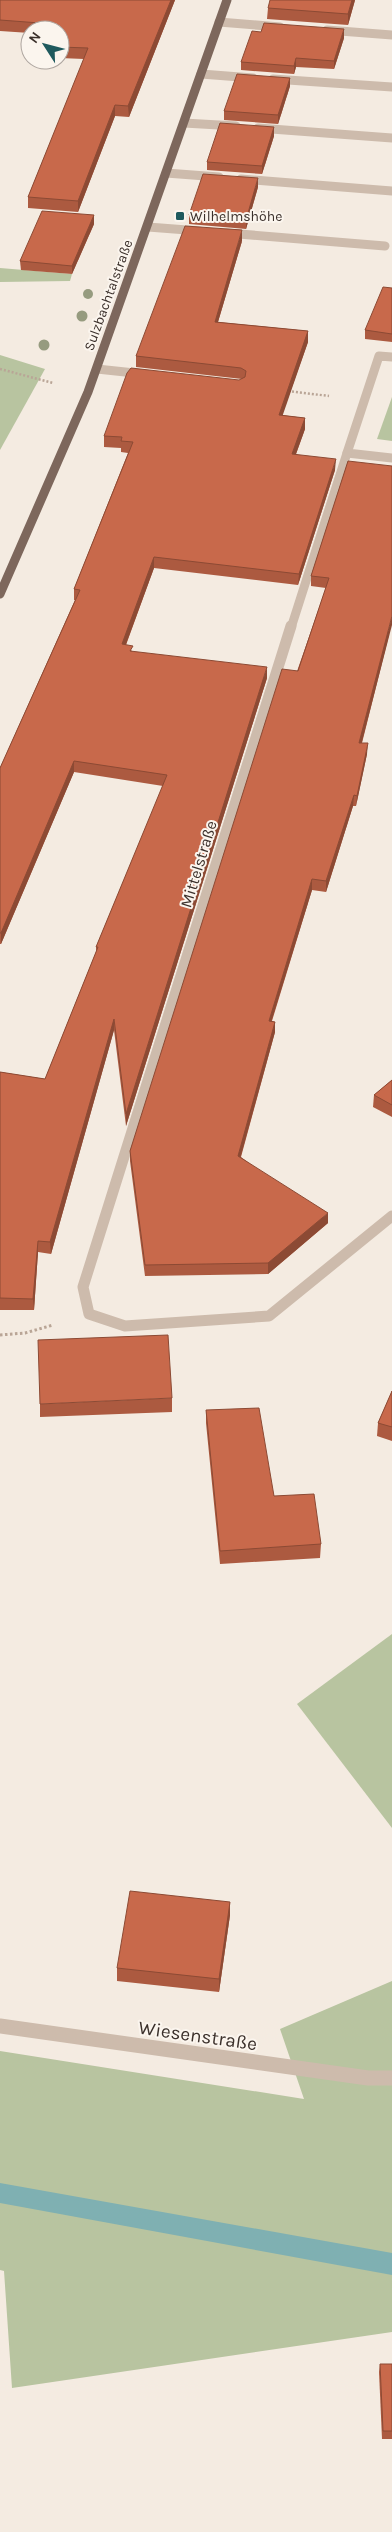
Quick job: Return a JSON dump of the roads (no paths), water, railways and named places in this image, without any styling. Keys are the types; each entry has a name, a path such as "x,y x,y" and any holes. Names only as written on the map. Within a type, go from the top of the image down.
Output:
{"main road":[{"name":"Sulzbachtalstraße","path":"0,594 97,369 227,0"}],"street":[{"path":"219,22 286,27"},
{"path":"315,29 392,35"},
{"path":"201,74 258,78"},
{"path":"268,79 392,87"},
{"path":"184,123 243,127"},
{"path":"253,128 392,138"},
{"path":"166,173 225,178"},
{"path":"235,178 392,191"},
{"path":"148,226 207,231"},
{"path":"217,232 385,246"},
{"name":"Mittelstraße","path":"392,357 379,356 347,453 83,1287 89,1314 125,1326 269,1316 392,1216"},
{"path":"97,369 154,375"},
{"path":"347,453 392,458"},
{"name":"Wiesenstraße","path":"0,2026 358,2076 392,2078"}],"waterway":[{"path":"0,2193 392,2264"}],"place":[{"name":"Wilhelmshöhe","path":"180,216"}]}
